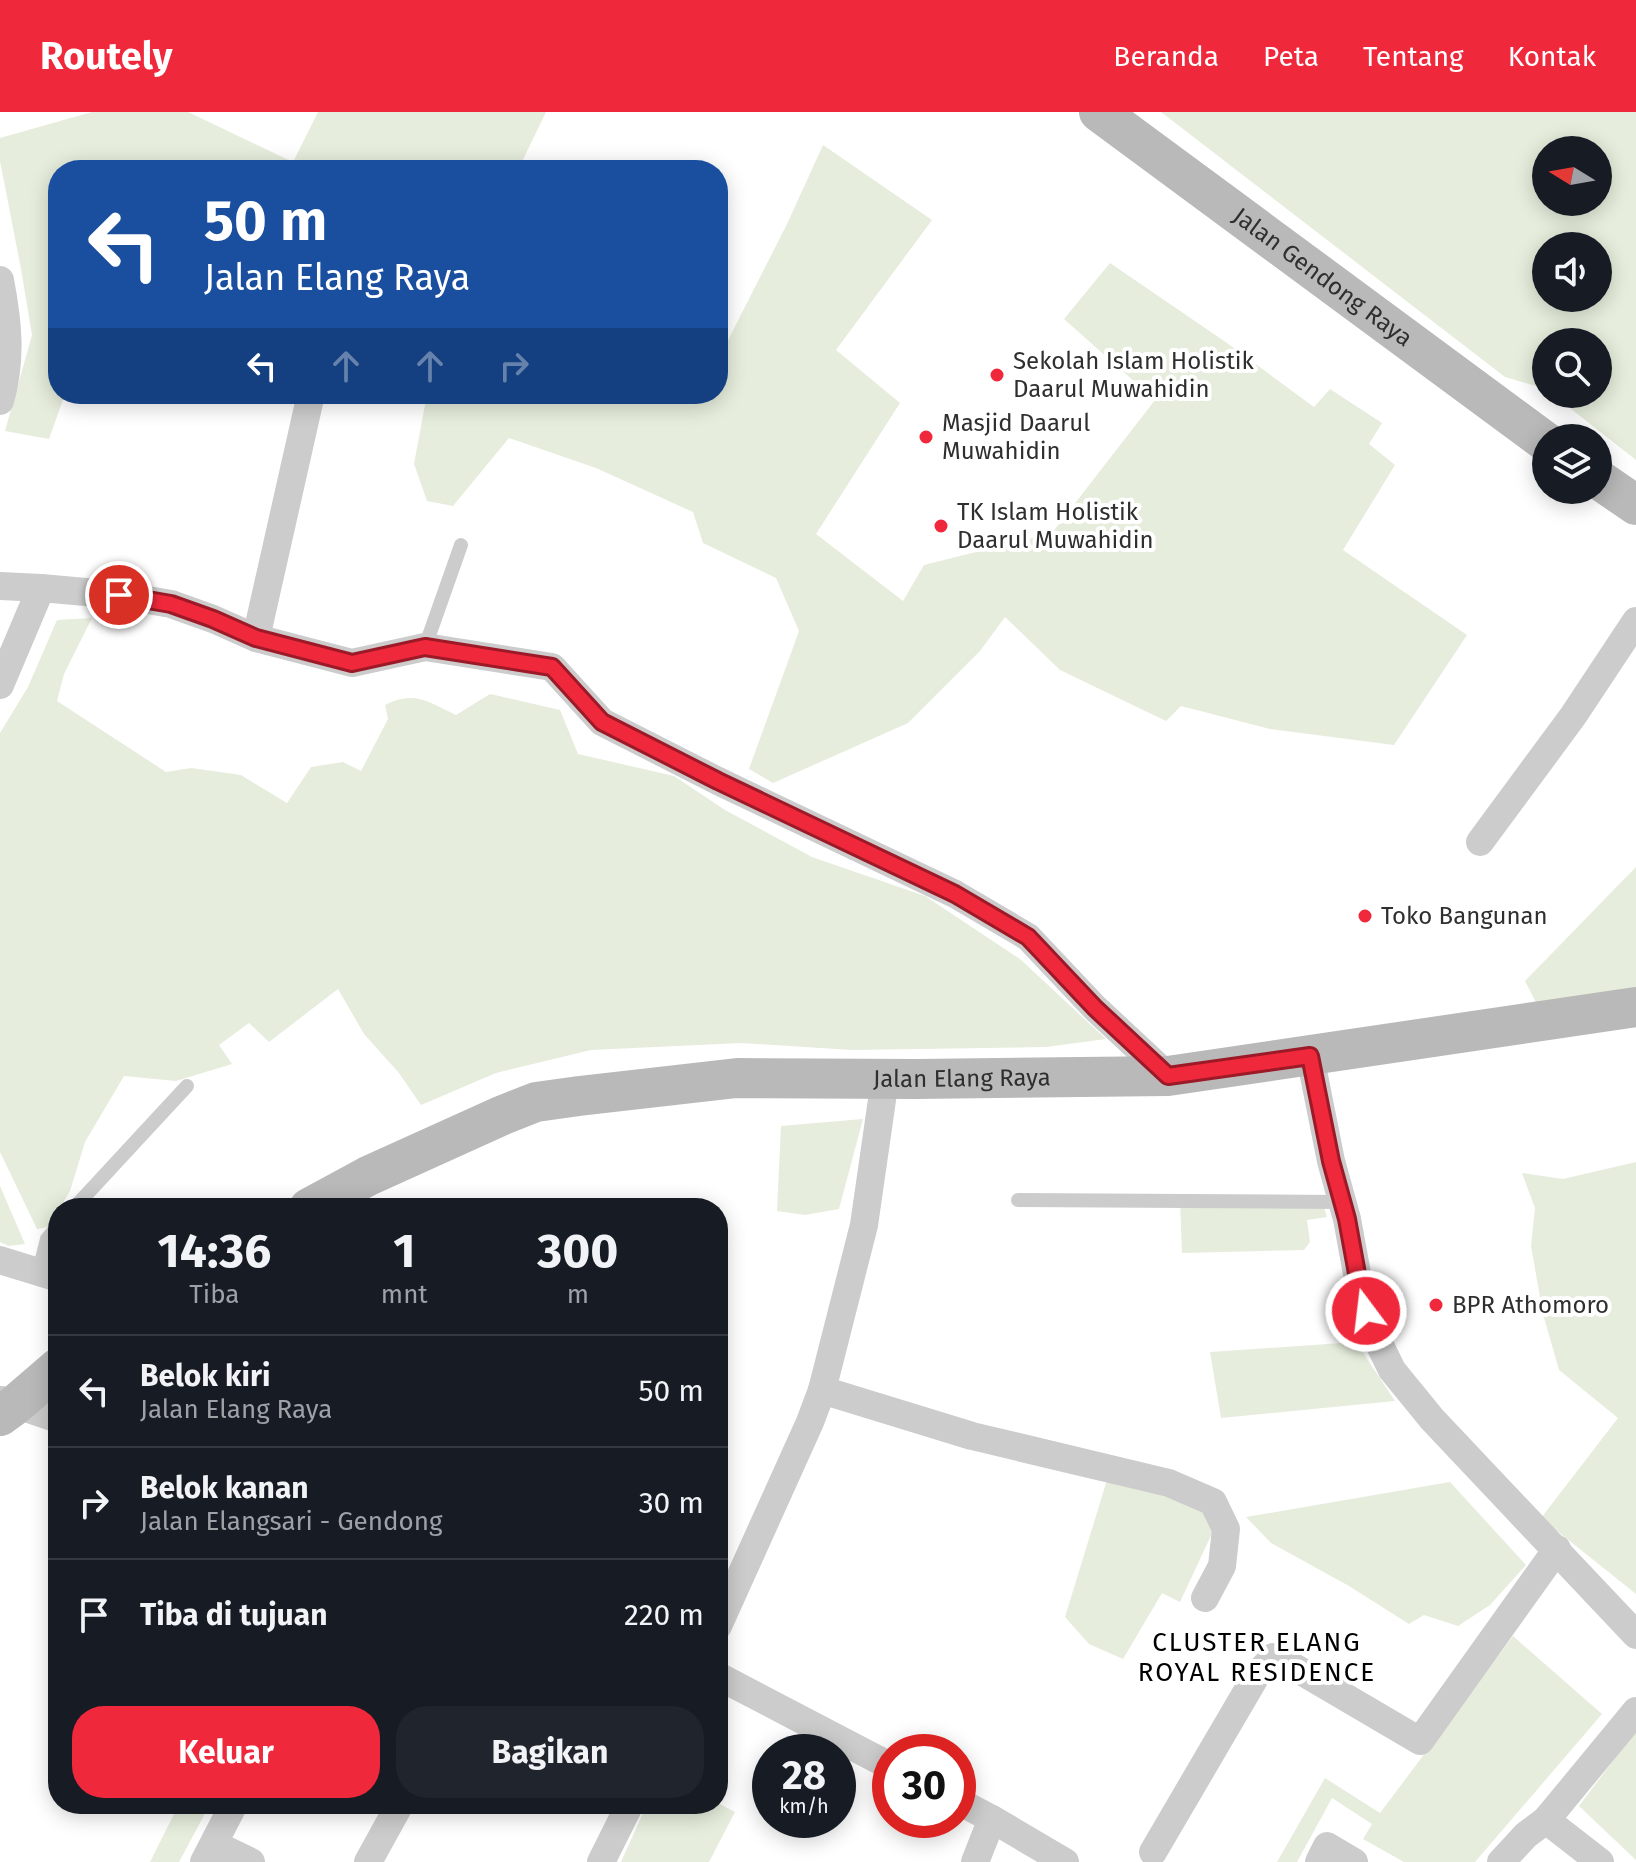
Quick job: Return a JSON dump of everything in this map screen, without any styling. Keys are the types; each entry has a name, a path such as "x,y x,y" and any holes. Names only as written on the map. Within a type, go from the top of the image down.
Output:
{"main road":[{"name":"Jalan Gendong Raya","path":"1099,112 1532,432"},
{"path":"1612,489 1636,505"},
{"name":"Jalan Elang Raya","path":"327,1198 368,1176 536,1102 737,1078 1168,1076 1636,1007"},
{"path":"5,1407 48,1375"}],"street":[{"path":"0,280 8,320 7,359 0,401"},
{"path":"256,638 309,404"},
{"path":"0,586 119,595 171,604 256,638 352,663 425,647 552,667 602,722 955,894 1028,937 1095,1008 1168,1076"},
{"path":"0,685 41,588"},
{"path":"1480,842 1573,716 1636,621"},
{"path":"1310,1056 1360,1290 1373,1331 1392,1370 1432,1419 1636,1635"},
{"path":"728,1604 822,1390 864,1225 885,1079"},
{"path":"0,1260 48,1275"},
{"path":"822,1390 972,1436 1169,1483 1213,1502 1226,1529 1222,1566 1205,1598"},
{"path":"5,1407 48,1417"},
{"path":"1153,1852 1256,1676 1273,1657 1420,1741 1557,1549"},
{"path":"728,1681 872,1757"},
{"path":"1501,1862 1526,1835 1546,1820 1636,1711"},
{"path":"976,1811 1065,1862"},
{"path":"229,1814 209,1853 251,1862"},
{"path":"368,1862 394,1814"},
{"path":"601,1862 625,1814"},
{"path":"975,1862 992,1819"},
{"path":"1546,1820 1600,1862"},
{"path":"1319,1862 1327,1846 1354,1862"}],"lane":[{"path":"425,647 461,545"},
{"path":"83,1198 187,1086"},
{"path":"1018,1200 1342,1202"},
{"path":"48,1238 48,1275"}],"green space":[{"path":"92,112 188,112 289,160 48,160 48,404 61,404 49,439 5,431 32,335 0,161 0,138"},
{"path":"318,112 546,112 523,160 294,160"},
{"path":"1161,112 1636,112 1636,460 1612,441 1612,424 1590,424 1570,408 1612,408 1612,328 1532,328 1532,385 1505,377"},
{"path":"823,145 932,220 836,350 900,403 816,534 903,601 924,565 1052,533 1155,400 1064,319 1110,263 1314,407 1330,389 1382,423 1369,444 1395,465 1343,550 1467,635 1394,745 1270,729 1181,706 1166,721 1060,670 1005,617 980,651 908,723 773,783 749,769 799,631 776,578 703,543 693,512 596,468 509,438 453,506 427,501 414,464 425,404 728,404 728,340"},
{"path":"92,618 64,674 57,701 166,772 191,768 241,775 287,803 311,767 343,762 361,771 388,719 385,705 396,701 413,698 456,715 490,694 560,710 578,754 674,776 725,810 812,857 925,896 1020,959 1106,1039 1046,1047 852,1050 741,1043 591,1050 496,1073 421,1105 399,1073 364,1034 338,989 269,1042 249,1023 219,1045 232,1064 176,1081 124,1076 85,1142 70,1191 66,1198 48,1198 48,1227 37,1229 0,1152 0,733 28,687 57,620"},
{"path":"1636,867 1636,993 1540,1010 1525,981"},
{"path":"863,1119 839,1209 805,1215 777,1211 781,1126"},
{"path":"1636,1162 1636,1594 1541,1518 1618,1418 1559,1370 1543,1314 1531,1246 1535,1208 1522,1173 1563,1179"},
{"path":"0,1186 25,1244 9,1246 0,1242"},
{"path":"1180,1200 1322,1201 1327,1217 1307,1220 1310,1242 1304,1250 1182,1253"},
{"path":"1356,1342 1395,1401 1221,1418 1210,1352"},
{"path":"1107,1480 1185,1493 1216,1525 1180,1602 1162,1593 1123,1659 1089,1644 1065,1617"},
{"path":"1450,1482 1526,1565 1490,1605 1458,1626 1424,1615 1409,1624 1271,1543 1246,1517"},
{"path":"1513,1636 1602,1714 1475,1862 1404,1862 1363,1839 1372,1824 1332,1798 1297,1862 1277,1862 1325,1778 1380,1813"},
{"path":"1636,1730 1636,1860 1579,1806"},
{"path":"728,1808 735,1812 709,1862 621,1862 643,1814 728,1814"},
{"path":"174,1814 205,1814 179,1862 150,1862"}],"place":[{"name":"Sekolah Islam Holistik Daarul Muwahidin","path":"997,375"},
{"name":"Masjid Daarul Muwahidin","path":"926,437"},
{"name":"TK Islam Holistik Daarul Muwahidin","path":"941,526"},
{"name":"Toko Bangunan","path":"1365,916"},
{"name":"BPR Athomoro","path":"1436,1305"}],"district":[{"name":"CLUSTER ELANG ROYAL RESIDENCE","path":"1257,1657"}],"route":[{"path":"119,595 171,604 256,638 352,663 425,647 552,667 602,722 955,894 1028,937 1095,1008 1168,1076 1310,1056 1366,1311"}]}
